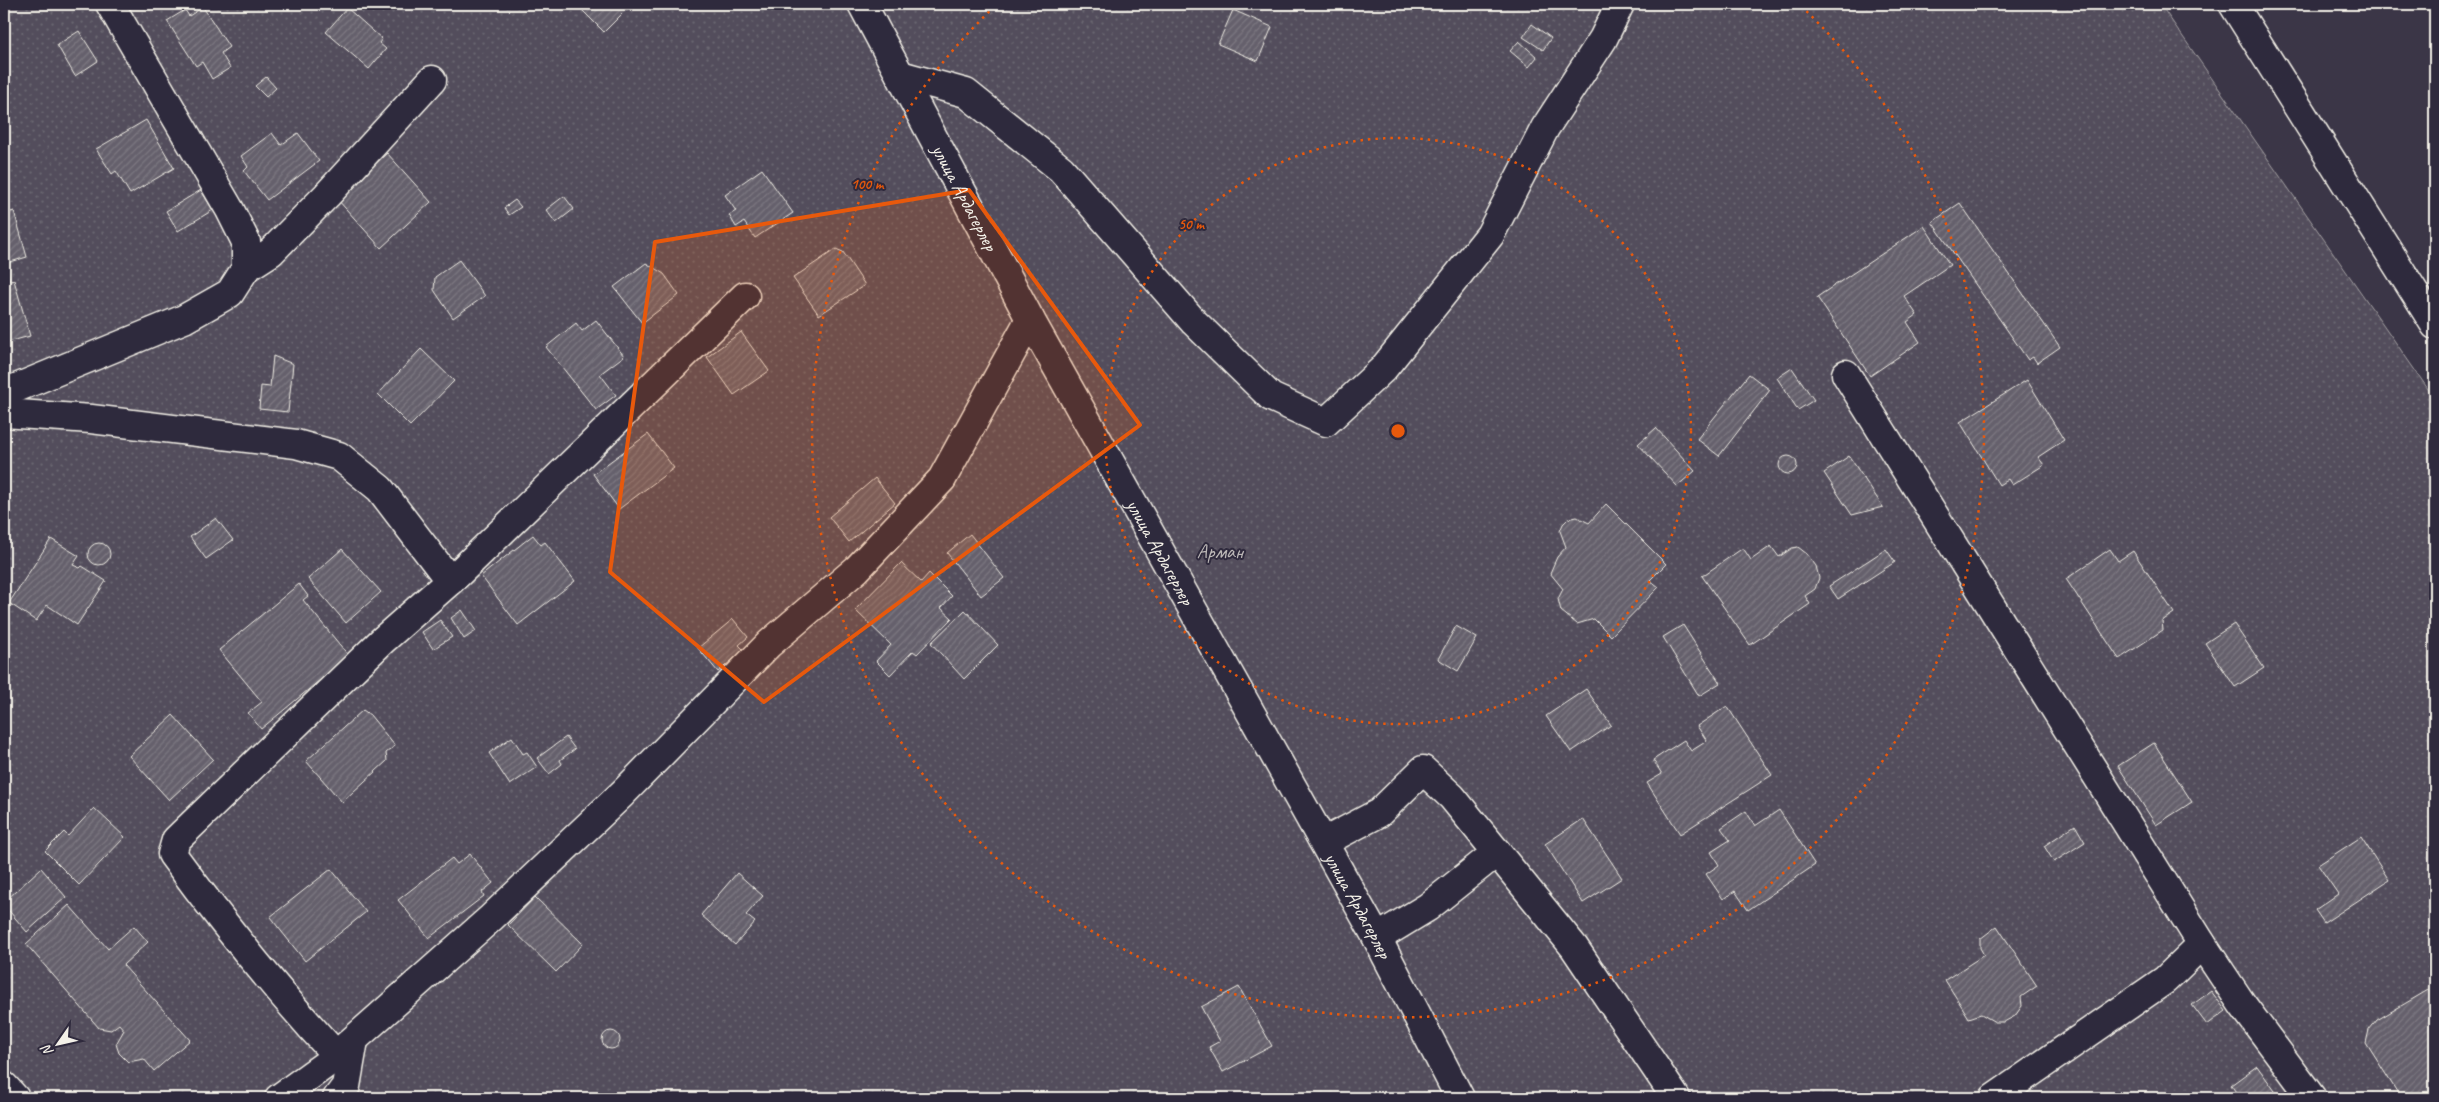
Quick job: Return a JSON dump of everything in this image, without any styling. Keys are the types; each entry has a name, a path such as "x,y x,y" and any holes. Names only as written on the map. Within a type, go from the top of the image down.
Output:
{"street":[{"path":"110,4 230,210 246,242 246,268"},
{"name":"улица Ардагерлер","path":"862,4 1030,319 1377,938 1460,1098"},
{"path":"900,75 966,93 1061,169 1194,322 1271,397 1326,422 1383,369 1490,235 1545,128 1602,39 1620,4"},
{"path":"2233,4 2435,325"},
{"path":"4,394 184,319 230,293 246,268 271,252 320,202 432,80"},
{"path":"345,1047 289,1004 172,854 176,840 383,640 450,581 745,296"},
{"path":"280,1098 345,1047 491,918 622,794 769,644 857,569 942,479 1030,319"},
{"path":"1846,374 2202,944 2242,1004 2312,1098"},
{"path":"4,413 91,419 296,444 340,456 380,489 450,581"},
{"path":"1324,842 1379,813 1423,770 1452,797 1574,947 1676,1098"},
{"path":"1377,938 1428,907 1497,852"},
{"path":"1994,1098 2165,980 2202,944"},
{"path":"337,1098 346,1086 345,1047"},
{"path":"4,1086 15,1098"}],"highlighted area":[{"path":"969,190 1140,425 764,702 610,572 655,242"}],"green space":[{"name":"Арман","path":"4,4 2160,4 2435,399 2435,1098 4,1098"}],"building":[{"path":"576,4 632,4 604,32"},
{"path":"203,7 229,47 221,53 230,68 212,79 202,62 196,66 167,21 185,10 189,16"},
{"path":"347,8 382,39 379,43 386,49 369,69 326,32"},
{"path":"1233,10 1272,27 1258,61 1218,44"},
{"path":"1532,24 1551,38 1543,50 1523,37"},
{"path":"79,31 98,61 75,76 57,45"},
{"path":"1519,41 1537,57 1529,67 1510,51"},
{"path":"266,77 276,88 266,97 255,86"},
{"path":"146,120 174,168 130,194 116,171 112,174 96,149"},
{"path":"272,133 281,145 298,133 319,161 267,200 244,171 248,167 241,156"},
{"path":"387,153 431,202 381,248 337,199"},
{"path":"762,169 793,213 755,238 744,222 736,227 729,215 736,211 725,195"},
{"path":"201,190 213,210 178,231 166,211"},
{"path":"564,196 574,209 556,223 546,210"},
{"path":"515,200 521,207 509,215 504,208"},
{"path":"1960,203 2060,347 2037,363 2033,357 2028,360 1932,222"},
{"path":"14,211 27,257 7,263 4,253 4,214"},
{"path":"1924,226 1950,265 1904,296 1917,315 1907,322 1920,342 1870,376 1817,297"},
{"path":"836,249 843,252 865,285 819,315 793,278"},
{"path":"4,258 10,281 14,280 30,336 4,343"},
{"path":"459,260 485,296 453,318 434,290 435,277"},
{"path":"646,263 664,274 679,295 642,323 614,287"},
{"path":"596,320 624,356 600,374 616,395 596,410 546,347 576,323 582,331"},
{"path":"741,332 769,371 734,395 707,357"},
{"path":"421,349 454,381 410,426 378,394"},
{"path":"273,356 293,364 288,412 259,409 261,386 270,387"},
{"path":"1792,368 1814,400 1798,410 1777,378"},
{"path":"1749,374 1770,390 1719,456 1697,439"},
{"path":"2027,380 2064,440 2038,457 2044,465 2012,485 2008,479 1999,485 1960,422"},
{"path":"1656,428 1695,471 1677,486 1638,444"},
{"path":"648,434 674,468 619,509 593,474"},
{"path":"1788,456 1794,459 1797,465 1794,471 1788,474 1782,471 1779,465 1782,459"},
{"path":"1849,456 1883,507 1852,515 1824,473"},
{"path":"875,478 895,503 849,542 829,517"},
{"path":"1606,504 1666,564 1650,580 1659,587 1611,636 1594,619 1577,624 1561,611 1558,599 1563,589 1550,573 1557,557 1566,547 1560,531 1563,524 1568,519 1577,517 1589,523"},
{"path":"216,518 233,540 206,559 190,537"},
{"path":"970,534 1004,578 981,596 947,553"},
{"path":"533,535 541,545 545,542 575,581 518,625 481,576"},
{"path":"51,539 79,556 73,565 80,568 82,566 106,581 77,625 47,605 36,621 9,603"},
{"path":"99,543 107,546 110,554 107,562 99,565 91,562 88,554 91,546"},
{"path":"1771,546 1779,557 1792,548 1798,547 1807,554 1816,566 1819,578 1815,589 1805,596 1810,604 1750,645 1702,576 1743,548 1751,560"},
{"path":"342,549 381,592 346,623 308,579"},
{"path":"1886,549 1895,562 1838,599 1829,586"},
{"path":"2110,549 2118,561 2133,551 2174,613 2162,621 2163,630 2119,659 2066,579"},
{"path":"901,563 921,582 929,573 952,596 941,608 952,618 917,654 913,651 890,675 876,661 891,645 855,610"},
{"path":"299,584 308,596 303,600 349,656 261,729 248,713 262,702 219,650"},
{"path":"462,610 476,631 464,639 451,618"},
{"path":"965,610 998,645 964,679 931,643"},
{"path":"733,619 748,637 739,645 744,650 718,672 698,648"},
{"path":"440,620 452,637 433,649 422,632"},
{"path":"2234,624 2264,668 2235,687 2205,643"},
{"path":"1683,625 1720,683 1699,696 1663,637"},
{"path":"1456,626 1477,638 1458,671 1438,659"},
{"path":"1586,689 1611,725 1571,752 1546,716"},
{"path":"1727,706 1772,775 1680,834 1647,783 1662,774 1653,760 1684,740 1691,751 1707,741 1697,726"},
{"path":"363,710 370,715 395,746 386,753 387,761 342,802 306,761"},
{"path":"173,715 213,759 169,800 129,756"},
{"path":"512,737 523,754 527,752 537,767 510,785 489,753"},
{"path":"566,737 575,749 560,760 562,764 549,774 537,758"},
{"path":"2154,743 2192,802 2156,825 2118,766"},
{"path":"94,808 125,837 79,885 45,851 64,832 68,836"},
{"path":"1779,810 1815,865 1748,910 1735,891 1723,899 1706,874 1719,865 1711,852 1730,840 1721,828 1746,811 1755,826"},
{"path":"1583,819 1622,878 1583,903 1545,844"},
{"path":"2075,825 2085,842 2054,862 2044,846"},
{"path":"2361,837 2389,880 2324,923 2315,910 2338,894 2318,865"},
{"path":"470,854 493,883 482,892 484,896 429,938 398,900 452,858 457,864"},
{"path":"41,868 66,897 27,932 4,905 4,902"},
{"path":"331,869 366,912 305,961 270,917"},
{"path":"737,873 763,896 746,915 755,922 735,945 701,915"},
{"path":"535,897 583,944 556,972 508,925"},
{"path":"69,905 108,949 134,926 148,942 123,965 190,1040 154,1071 144,1059 128,1062 119,1053 116,1044 124,1030 119,1024 111,1030 99,1028 26,944"},
{"path":"1997,926 2037,986 2021,997 2022,1006 2015,1016 2004,1022 1995,1022 1981,1014 1969,1018 1945,980 1984,955 1980,948 1980,939"},
{"path":"2435,986 2435,1098 2404,1098 2399,1095 2366,1043 2369,1030 2377,1020"},
{"path":"1239,987 1272,1046 1223,1072 1209,1047 1220,1041 1201,1007"},
{"path":"2211,991 2226,1011 2207,1025 2192,1005"},
{"path":"607,1031 615,1031 620,1036 618,1047 607,1049 602,1044 602,1036"},
{"path":"2257,1066 2280,1098 2240,1098 2231,1085"}]}
